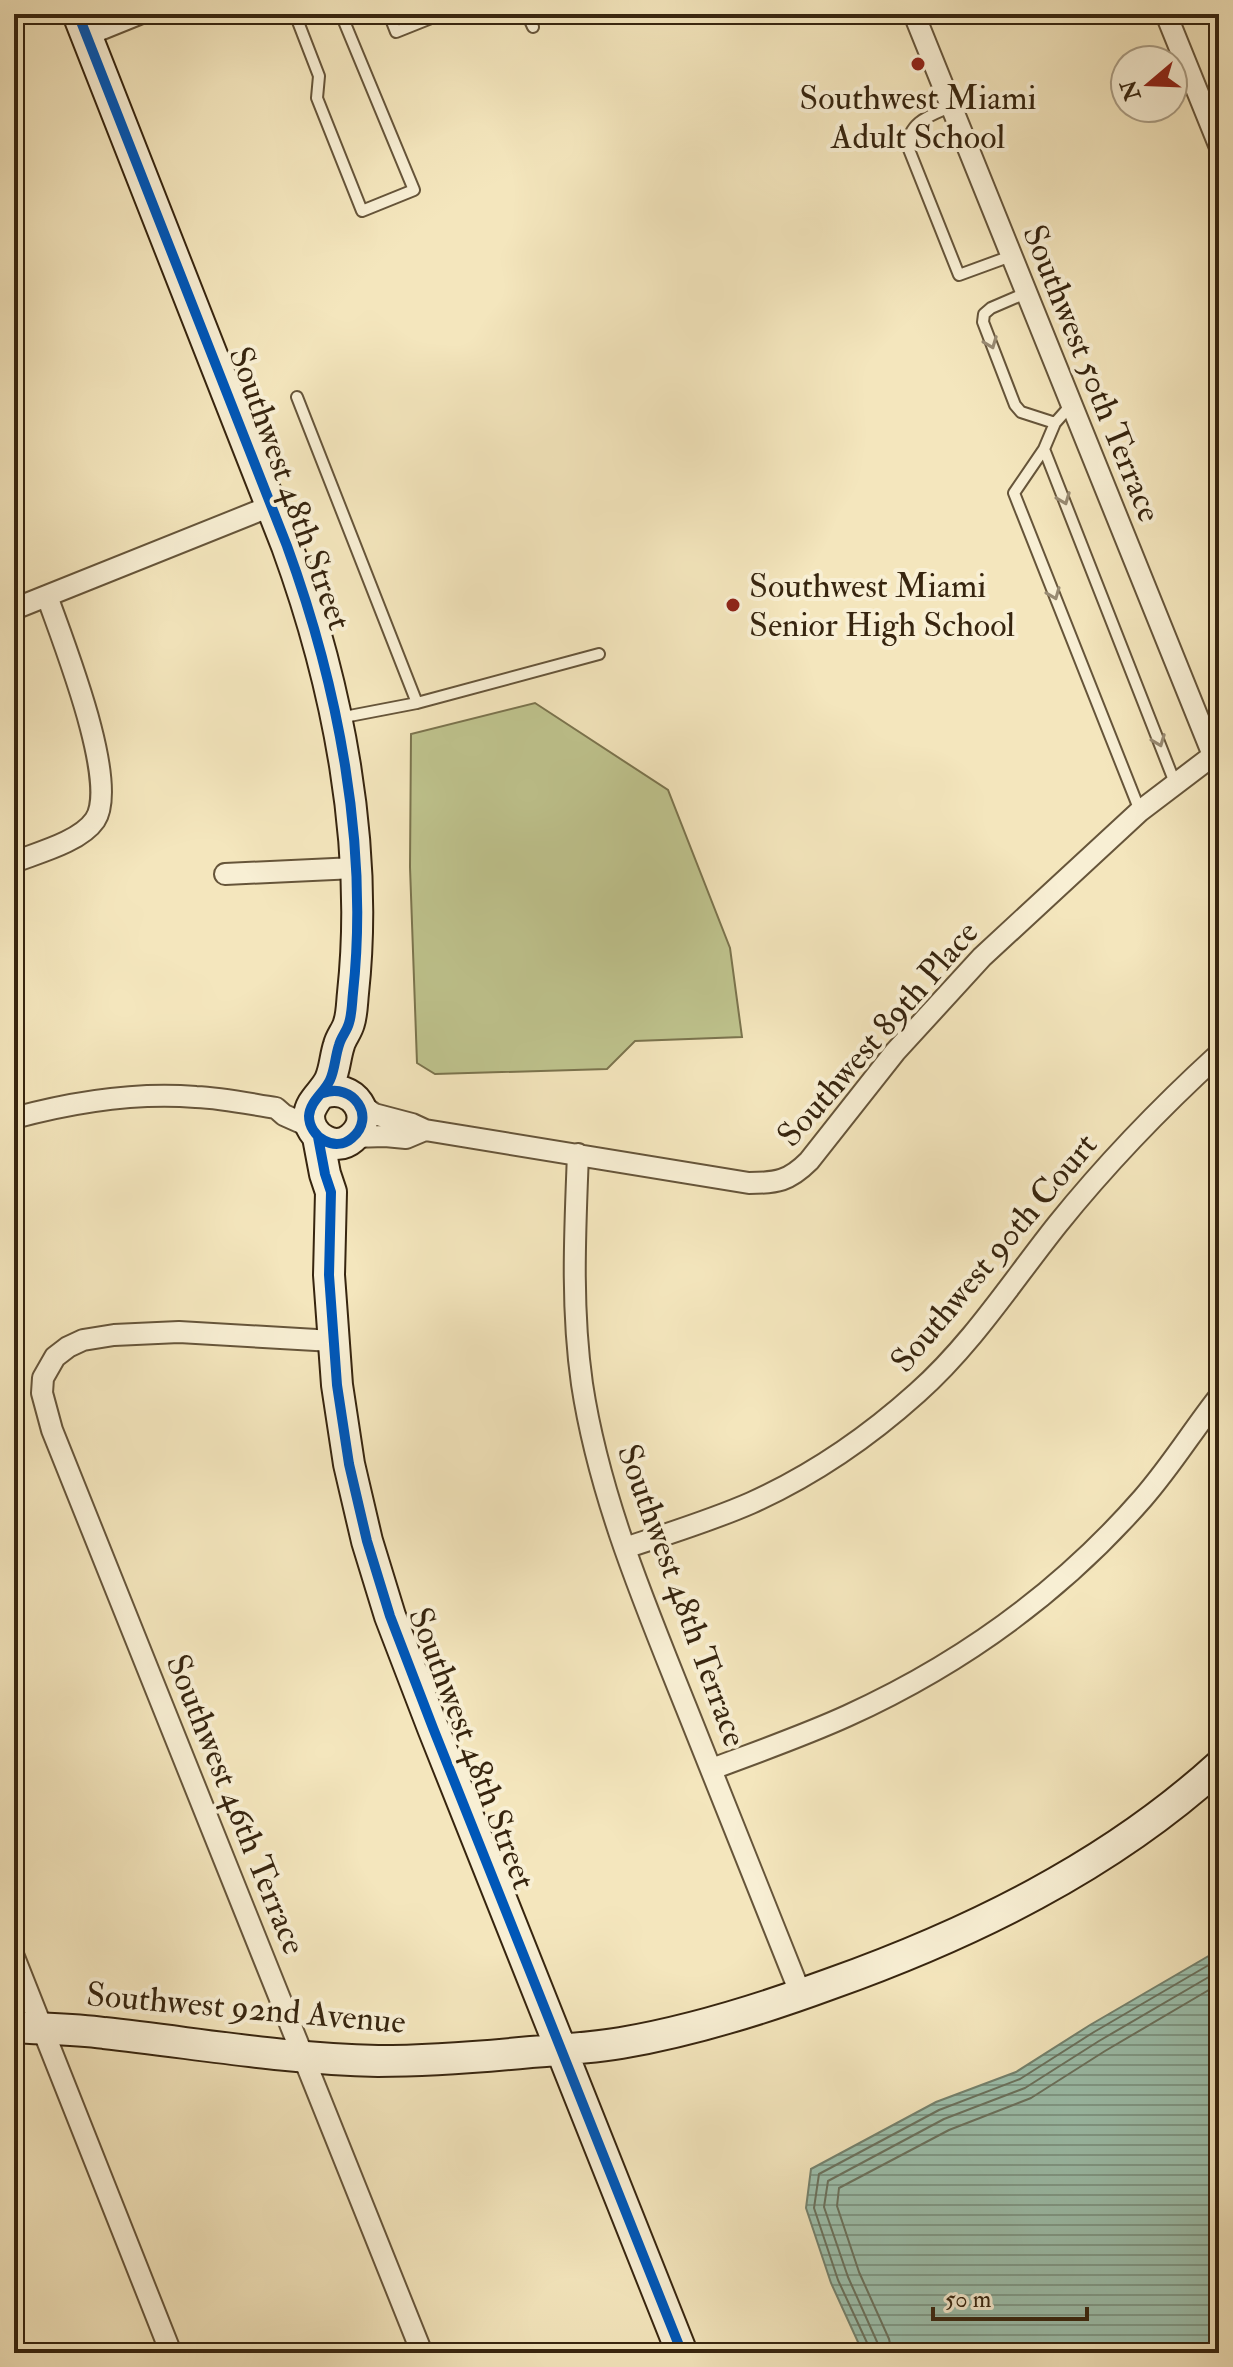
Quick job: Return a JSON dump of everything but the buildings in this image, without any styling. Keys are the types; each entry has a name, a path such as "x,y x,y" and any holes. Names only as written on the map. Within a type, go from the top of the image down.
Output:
{"street":[{"path":"82,24 139,14"},
{"name":"Southwest 50th Terrace","path":"914,14 1071,405 1216,753"},
{"path":"1166,14 1219,145"},
{"name":"Southwest 48th Street","path":"82,24 302,588 328,676 337,719 347,780 355,868 356,952 349,1023 339,1043 335,1068 325,1174 331,1192 329,1275 333,1341 349,1464 360,1518 379,1584 427,1714 682,2353"},
{"path":"14,609 271,506"},
{"path":"14,862 75,837 95,820 102,792 95,747 77,682 47,596"},
{"name":"Southwest 89th Place","path":"356,1100 374,1114 425,1130 749,1183 785,1180 796,1174 827,1139 895,1052 982,957 1140,811 1216,753"},
{"path":"225,874 355,868"},
{"name":"Southwest 48th Street","path":"328,1122 360,1127 362,1115 356,1100 356,1046 349,1023"},
{"name":"Southwest 90th Court","path":"625,1548 720,1516 783,1488 833,1458 900,1408 975,1333 1054,1229 1117,1154 1219,1054"},
{"path":"328,1122 338,1090 356,1100"},
{"name":"Southwest 89th Place","path":"14,1118 74,1104 147,1096 199,1097 276,1108 288,1102 328,1122 385,1136 406,1138 425,1130"},
{"name":"Southwest 48th Terrace","path":"578,1154 575,1312 582,1383 598,1463 625,1548 801,1995"},
{"name":"Southwest 46th Terrace","path":"333,1341 179,1332 114,1335 83,1340 68,1347 48,1366 42,1393 52,1430 422,2353"},
{"path":"712,1769 836,1720 884,1697 958,1657 1028,1607 1094,1549 1143,1498 1219,1397"},
{"name":"Southwest 92nd Avenue","path":"28,2028 101,2032 303,2057 412,2061 562,2050 622,2043 684,2030 801,1995 958,1934 1031,1897 1132,1834 1219,1766"},
{"path":"14,1957 28,2028 171,2353"}],"lane":[{"path":"295,14 319,76 317,98 362,211 414,190 341,14"},
{"path":"389,14 396,32 441,14"},
{"path":"527,14 533,27"},
{"path":"952,106 924,119 914,126 908,136 908,147 919,175 959,275 1011,256"},
{"path":"1026,293 991,308 984,314 983,322 1015,405 1021,412 1055,423"},
{"path":"297,397 417,703"},
{"path":"1071,405 1055,423 1044,449 1014,493 1140,811"},
{"path":"1044,449 1175,783"},
{"path":"337,719 417,703 599,654"}],"green space":[{"path":"535,703 668,790 730,948 742,1037 635,1041 607,1069 435,1074 417,1063 410,867 411,734"}],"water":[{"path":"1219,1950 1219,2353 863,2353 831,2283 806,2208 811,2169 936,2102 1016,2072"}],"cycle path":[{"path":"78,14 287,546 335,710 353,823 357,937 350,1019 330,1080 312,1106 309,1116 318,1136 331,1143 345,1142 359,1130 362,1112 352,1097 344,1092 323,1093"},
{"path":"318,1137 331,1192 329,1275 337,1385 349,1464 367,1541 390,1616 433,1728 682,2353"}],"place":[{"name":"Southwest Miami Adult School","path":"918,64"},
{"name":"Southwest Miami Senior High School","path":"733,605"}]}
